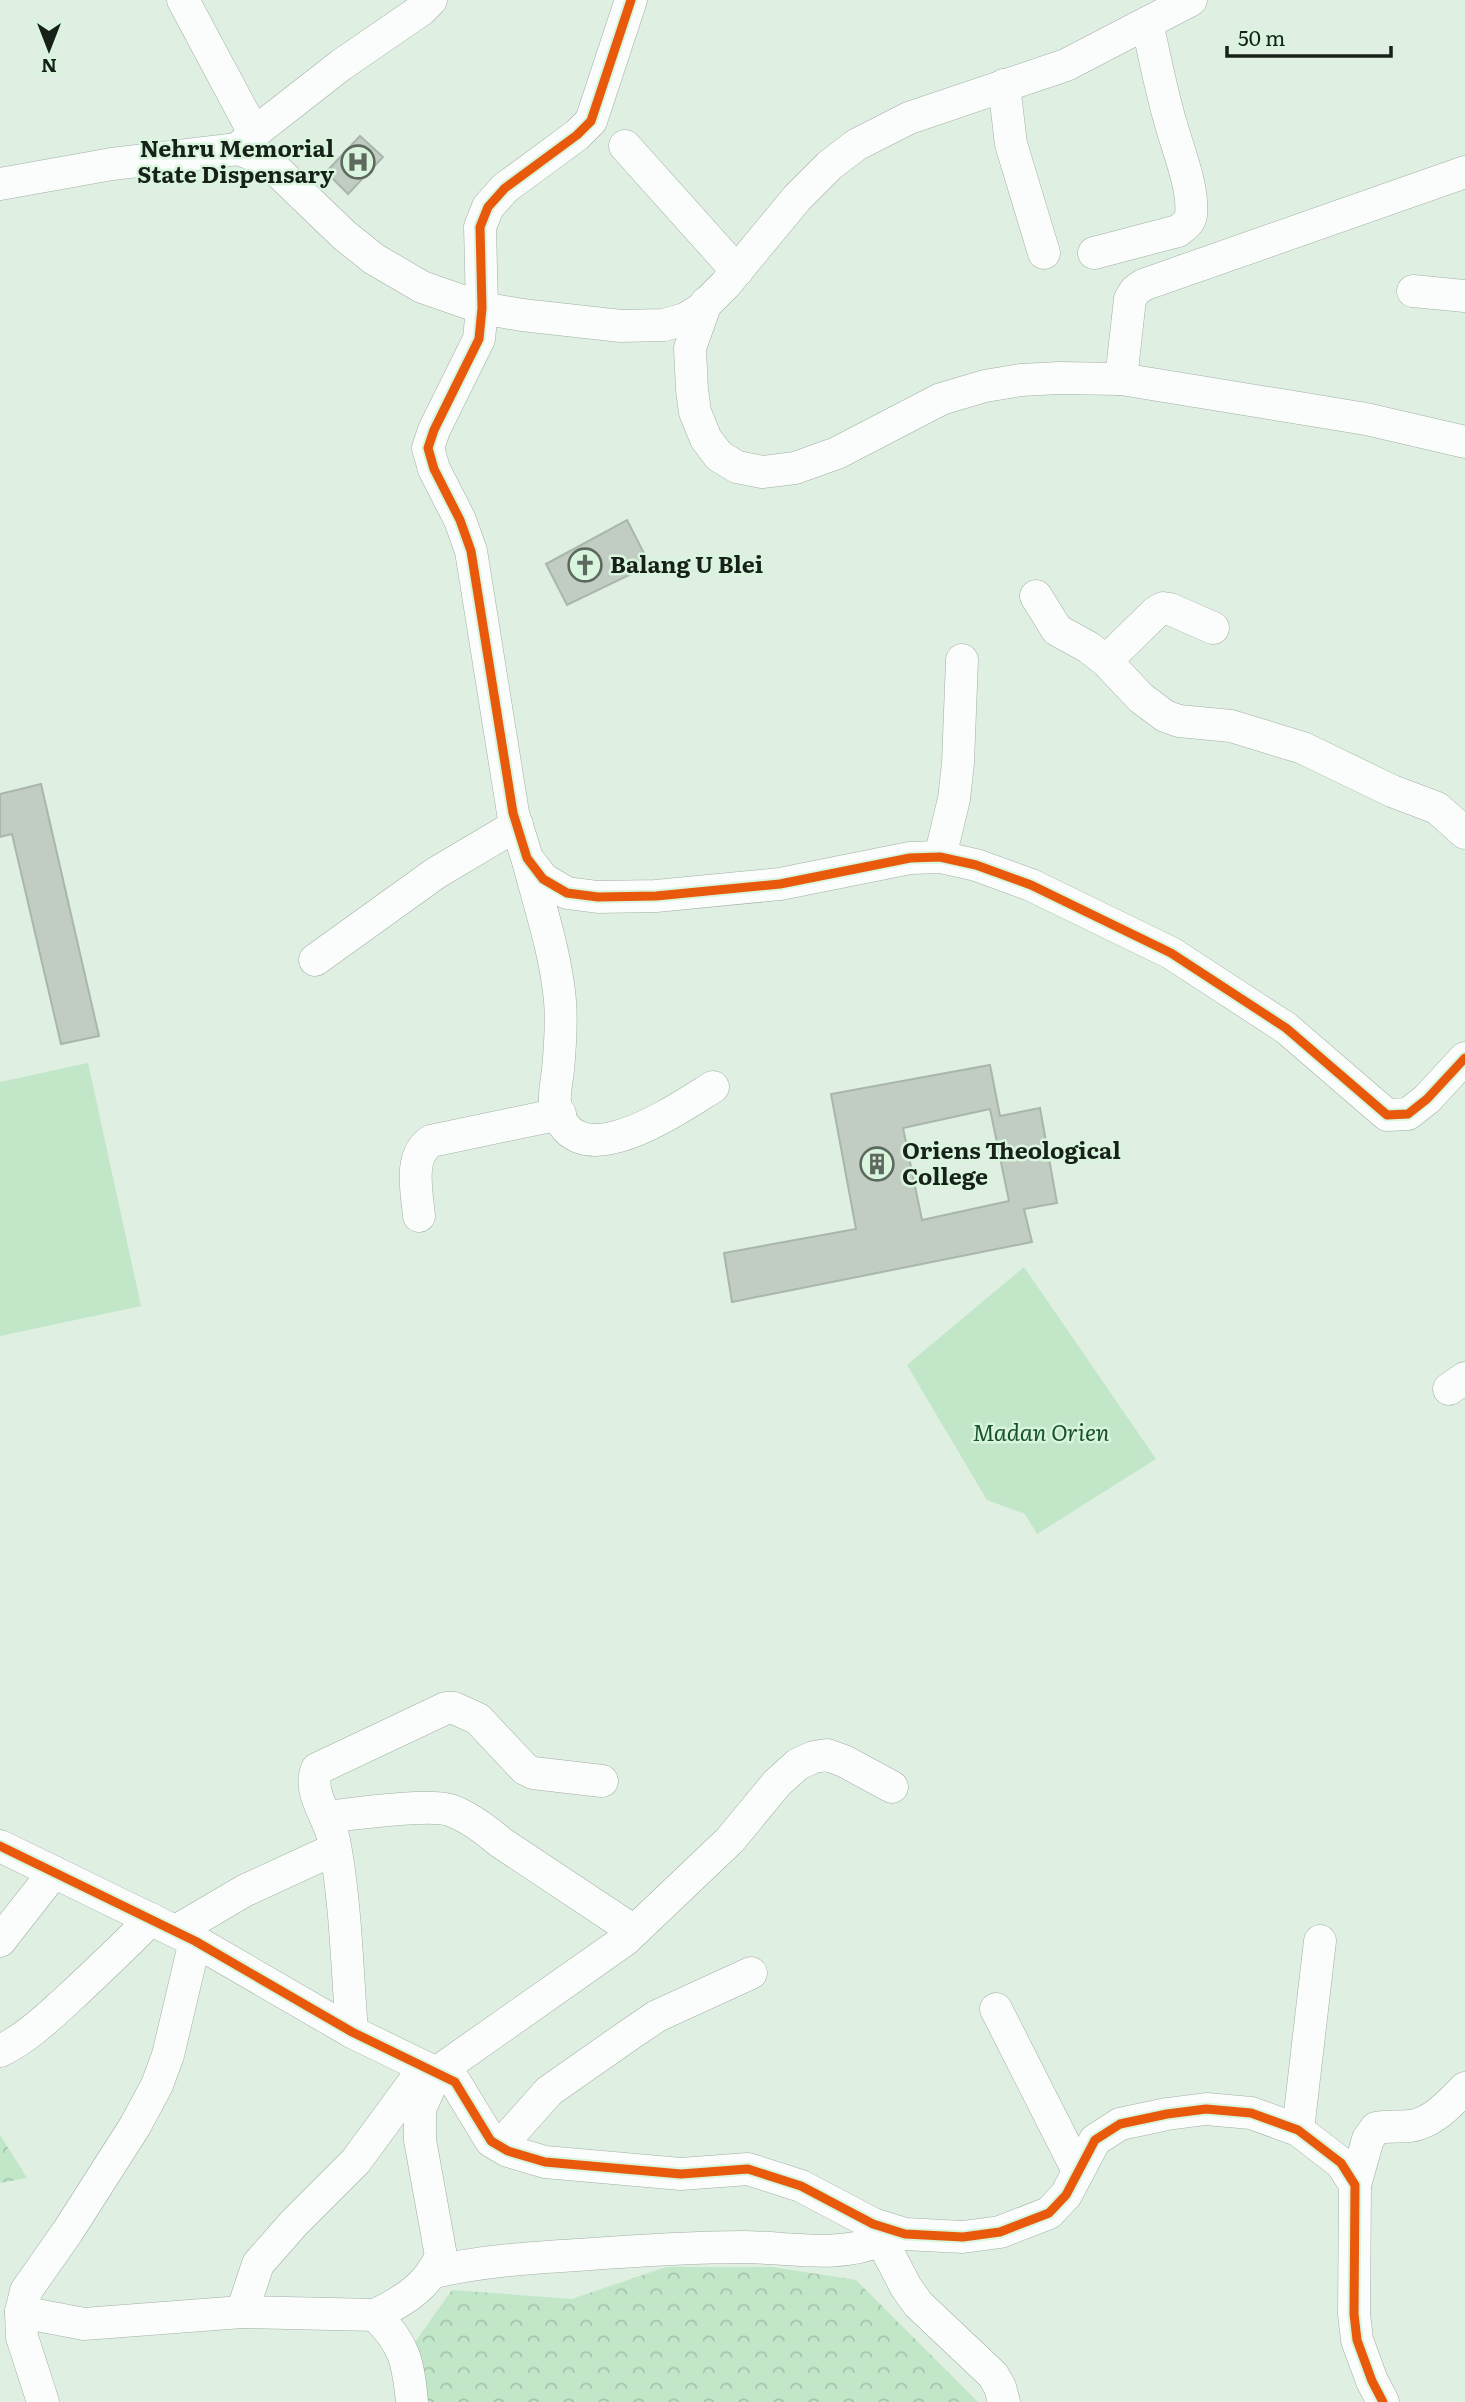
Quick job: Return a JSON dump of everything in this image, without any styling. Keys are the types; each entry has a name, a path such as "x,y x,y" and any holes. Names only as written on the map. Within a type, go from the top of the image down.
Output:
{"street":[{"path":"183,0 246,141 344,235 374,259 422,287 482,308 567,322 621,326 664,324 685,319 706,303 737,271 797,198 856,145 909,118 1066,65 1191,0"},
{"path":"0,184 246,141 341,65 431,0"},
{"path":"631,0 591,121 577,135 505,188 488,207 480,227 482,308 479,339 434,430 428,448 434,469 460,520 471,551 503,761 544,924 560,1001 555,1101 559,1114 574,1135 585,1139 609,1139 652,1124 713,1087"},
{"path":"1094,253 1178,231 1191,218 1184,171 1147,23"},
{"path":"1003,85 1012,144 1044,253"},
{"path":"625,146 737,271"},
{"path":"1121,379 1130,299 1143,285 1465,172"},
{"path":"1413,291 1465,296"},
{"path":"706,303 690,348 695,412 706,439 719,456 737,467 762,472 795,468 837,453 941,399 985,386 1021,380 1121,379 1366,419 1465,442"},
{"path":"1036,596 1057,629 1106,661 1142,698 1165,716 1179,721 1231,726 1303,748 1392,791 1437,808 1465,833"},
{"path":"1106,661 1163,608 1213,628"},
{"path":"940,857 954,799 962,660"},
{"path":"315,960 436,873 517,825"},
{"path":"527,858 543,879 567,893 598,897 656,896 779,884 910,858 940,857 976,865 1031,885 1171,953 1286,1028 1387,1115 1394,1117 1408,1114 1427,1100 1465,1058"},
{"path":"419,1216 416,1166 423,1147 431,1142 559,1114"},
{"path":"352,2032 343,1911 334,1838 313,1785 317,1769 446,1709 465,1712 478,1719 525,1769 533,1773 601,1781"},
{"path":"242,2312 258,2264 356,2161 431,2070 625,1940 730,1840 777,1783 798,1764 827,1755 844,1761 892,1787"},
{"path":"326,1817 447,1809 484,1828 500,1842 634,1931"},
{"path":"0,1846 174,1930 352,2032 455,2082 491,2141 545,2162 681,2174 748,2169 801,2186 877,2232 963,2238 1000,2232 1049,2213 1066,2195 1096,2140 1120,2124 1206,2109 1251,2113 1298,2130 1341,2163 1354,2185"},
{"path":"0,2051 15,2044 46,2019 112,1959 174,1930 244,1891 335,1849"},
{"path":"0,1941 54,1872"},
{"path":"43,2402 22,2337 21,2312 26,2291 135,2126 157,2085 168,2055 174,1930"},
{"path":"1298,2130 1320,1941"},
{"path":"500,2146 549,2091 629,2035 657,2016 751,1973"},
{"path":"996,2010 1078,2171"},
{"path":"21,2312 84,2324 242,2312 375,2315 413,2294 434,2272 441,2256 420,2140 419,2109 431,2070"},
{"path":"1383,2402 1357,2340 1354,2314 1354,2185 1368,2139 1376,2128 1390,2125 1409,2126 1422,2122 1437,2115 1465,2088"},
{"path":"434,2272 465,2264 645,2250 743,2247 850,2250 869,2246 877,2232"},
{"path":"877,2232 918,2304 993,2375 1004,2402"},
{"path":"375,2315 394,2333 401,2347 409,2370 412,2402"}],"green space":[{"path":"88,1063 141,1306 0,1336 0,1082"},
{"name":"Madan Orien","path":"1024,1267 1156,1459 1037,1534 1025,1514 987,1500 907,1365"},
{"path":"0,2135 27,2178 0,2183"},
{"path":"666,2267 772,2267 856,2280 978,2402 410,2402 405,2356 452,2290 572,2299"}],"building":[{"path":"360,136 383,157 348,194 326,172"},
{"path":"627,520 650,565 567,605 546,564"},
{"path":"41,784 99,1036 61,1044 12,834 0,837 0,794"},
{"name":"Oriens Theological College","path":"990,1065 1000,1116 1040,1108 1057,1203 1024,1209 1032,1242 732,1302 724,1253 856,1229 831,1094","holes":["990,1109 1009,1201 922,1220 903,1128"]}],"cycle path":[{"path":"631,0 591,121 577,135 505,188 488,207 480,227 482,308 479,339 434,430 428,448 434,469 460,520 471,551 513,813 527,858 543,879 567,893 598,897 656,896 780,884 910,858 940,857 976,865 1031,885 1171,953 1286,1028 1387,1115 1408,1114 1427,1099 1465,1058"},
{"path":"0,1846 195,1941 352,2032 455,2082 491,2141 508,2151 545,2162 681,2174 748,2169 801,2186 873,2224 905,2234 963,2237 1000,2232 1049,2213 1066,2195 1095,2140 1120,2124 1206,2109 1251,2113 1298,2130 1341,2163 1355,2185 1354,2314 1357,2340 1383,2402"}],"place":[{"name":"Nehru Memorial State Dispensary","path":"358,162"},
{"name":"Balang U Blei","path":"585,565"},
{"name":"Oriens Theological College","path":"877,1164"}]}
